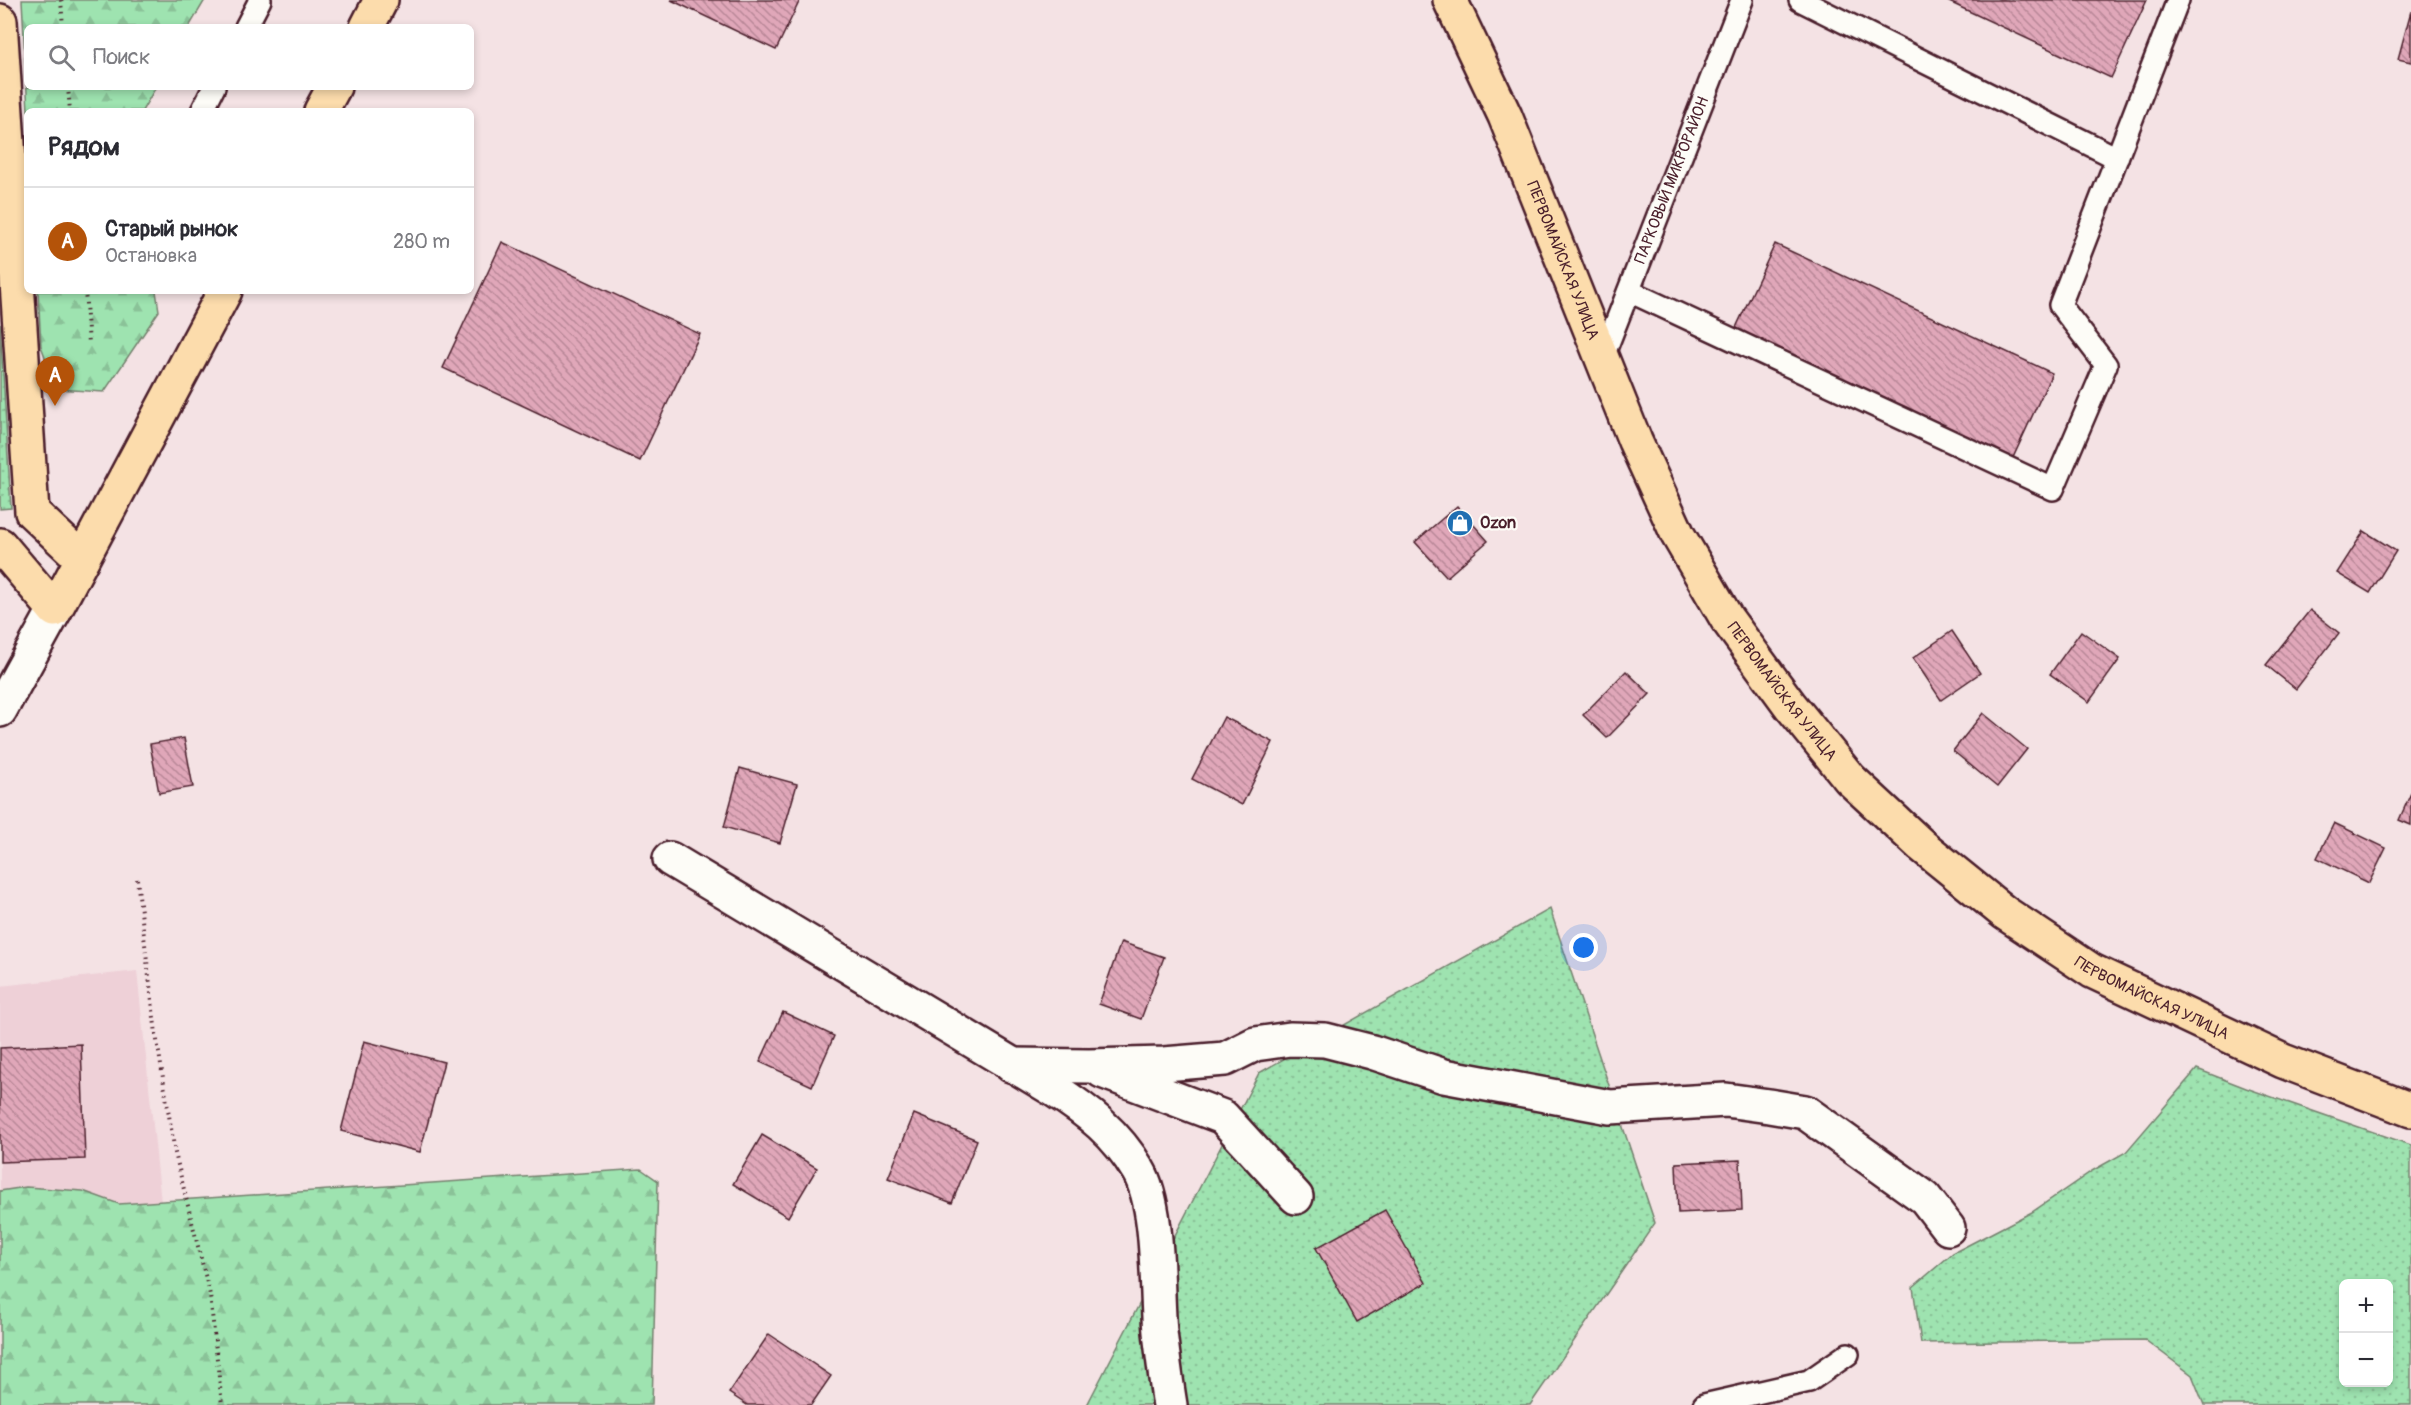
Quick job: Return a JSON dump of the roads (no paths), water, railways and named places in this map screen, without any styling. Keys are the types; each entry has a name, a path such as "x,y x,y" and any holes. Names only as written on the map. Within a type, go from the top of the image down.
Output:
{"main road":[{"path":"368,24 381,0"},
{"name":"ПЕРВОМАЙСКАЯ УЛИЦА","path":"1450,0 1505,116 1635,441 1678,535 1727,619 1790,705 1850,779 1921,846 2005,913 2092,970 2283,1061 2411,1110"},
{"path":"0,21 32,512 82,559"},
{"path":"323,108 332,90"},
{"path":"0,545 55,610 223,294"}],"street":[{"path":"0,710 55,610"},
{"path":"670,859 1089,1112 1112,1134 1139,1171 1150,1201 1160,1333 1170,1405"},
{"path":"1011,1065 1089,1066 1225,1059 1255,1044 1290,1039 1324,1040 1372,1052 1444,1076 1610,1107 1726,1100 1805,1112 1925,1198 1948,1227"},
{"path":"1089,1066 1223,1117 1296,1197"}],"lane":[{"path":"248,24 260,0"},
{"name":"ПАРКОВЫЙ МИКРОРАЙОН","path":"1602,359 1743,0"},
{"path":"1800,0 2117,158"},
{"path":"1629,291 2053,489 2106,365 2060,305 2178,0"},
{"path":"204,108 212,90"},
{"path":"1704,1405 1758,1399 1809,1381 1848,1354"}],"place":[{"name":"Старый рынок","path":"55,406"},
{"name":"Ozon","path":"1460,523"}]}
